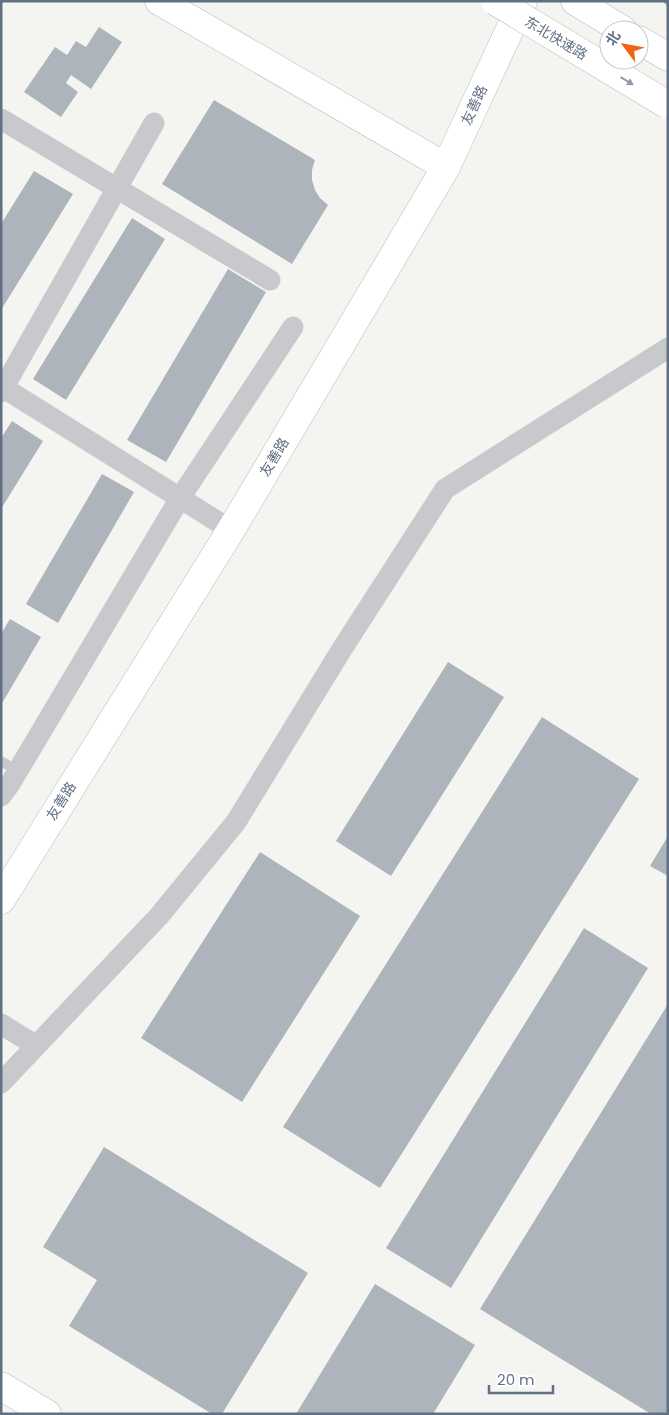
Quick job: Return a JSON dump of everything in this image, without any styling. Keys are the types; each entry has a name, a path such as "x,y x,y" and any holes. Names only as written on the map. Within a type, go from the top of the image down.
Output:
{"main road":[{"path":"159,1 446,167"},
{"name":"东北快速路","path":"495,1 668,105"},
{"name":"友善路","path":"1,900 230,530 446,167 523,1"},
{"path":"575,1 606,20"},
{"path":"649,46 668,57"},
{"path":"1,1386 47,1414"}],"street":[{"path":"1,119 270,280"},
{"path":"154,123 3,390 230,530"},
{"path":"1,796 10,766 180,498 292,327"},
{"path":"1,1083 159,916 236,822 342,649 445,489 668,348"},
{"path":"1,1024 35,1045"}],"building":[{"path":"99,27 122,42 91,89 71,75 66,83 78,92 61,117 24,92 55,47 67,55 76,41 86,47"},
{"path":"214,100 315,160 312,180 320,198 328,205 292,264 162,184"},
{"path":"34,171 73,194 1,310 1,224"},
{"path":"132,218 165,239 66,400 33,379"},
{"path":"228,269 266,292 166,462 127,440"},
{"path":"12,421 43,441 1,509 1,438"},
{"path":"102,474 134,492 58,623 26,604"},
{"path":"10,619 41,637 1,705 1,634"},
{"path":"448,662 504,697 391,876 336,841"},
{"path":"542,717 639,779 380,1188 283,1127"},
{"path":"668,836 668,876 650,866"},
{"path":"260,852 360,916 242,1102 141,1038"},
{"path":"584,928 648,968 451,1288 386,1248"},
{"path":"668,1004 668,1414 651,1414 480,1309"},
{"path":"104,1147 308,1273 222,1414 212,1414 69,1326 97,1280 43,1247"},
{"path":"375,1284 475,1345 433,1414 296,1414"}],"railway":[{"path":"664,1 668,3"}]}
